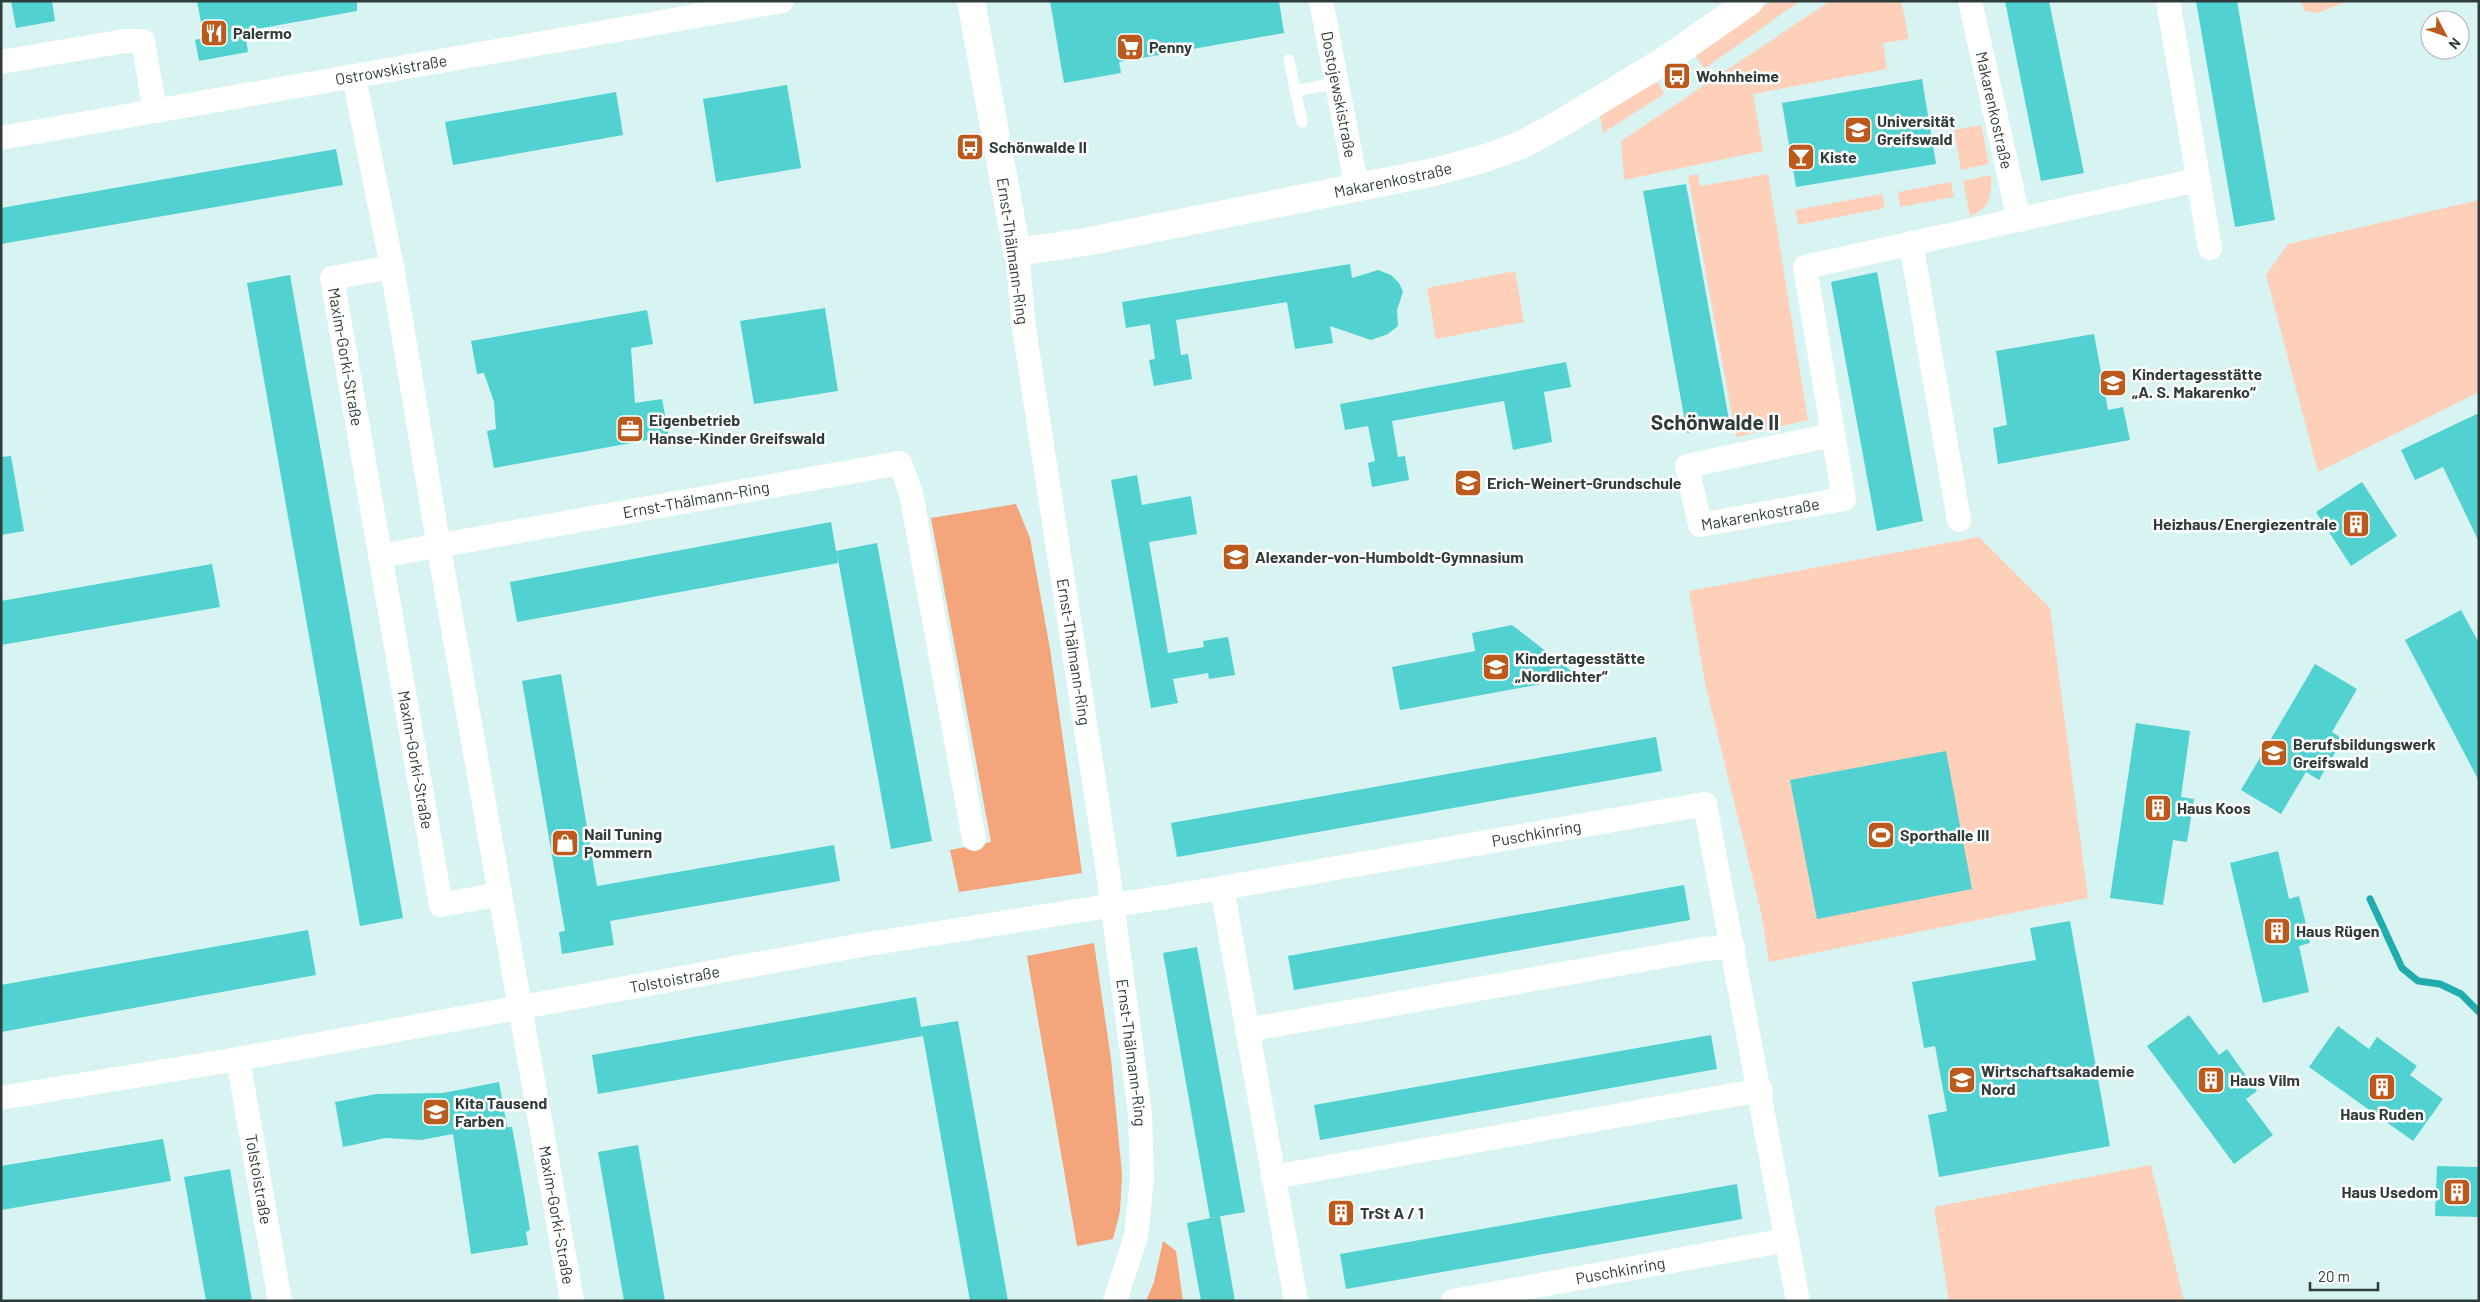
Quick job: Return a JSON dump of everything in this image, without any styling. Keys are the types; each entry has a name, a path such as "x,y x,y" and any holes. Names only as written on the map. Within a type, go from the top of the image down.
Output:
{"street":[{"name":"Ostrowskistraße","path":"1,138 782,1"},
{"name":"Ernst-Thälmann-Ring","path":"971,1 1017,252 1024,328 1112,906 1140,1112 1142,1179 1136,1236 1115,1301"},
{"name":"Dostojewskistraße","path":"1321,1 1357,188"},
{"name":"Makarenkostraße","path":"1970,1 2019,220"},
{"path":"2168,1 2210,248"},
{"name":"Makarenkostraße","path":"1017,252 1085,242 1357,188 1434,172 1486,158 1523,144 1558,125 1656,65 1735,5"},
{"path":"1,62 125,41 143,41 155,111"},
{"name":"Maxim-Gorki-Straße","path":"354,77 392,267 439,547 572,1301"},
{"name":"Makarenkostraße","path":"1832,435 1687,466 1700,526 1844,499 1804,266 2197,180"},
{"path":"1911,243 1959,520"},
{"name":"Maxim-Gorki-Straße","path":"392,267 332,278 441,905 500,894"},
{"name":"Ernst-Thälmann-Ring","path":"439,547 900,463 911,493 974,839"},
{"path":"380,556 439,547"},
{"name":"Puschkinring","path":"1112,906 1705,804 1734,947 1798,1301"},
{"path":"1222,888 1296,1301"},
{"name":"Tolstoistraße","path":"1,1098 238,1058 856,946 1112,906"},
{"path":"1247,1030 1703,949 1734,947"},
{"name":"Tolstoistraße","path":"238,1058 280,1301"},
{"path":"1273,1177 1760,1090"},
{"name":"Puschkinring","path":"1453,1301 1787,1240"}],"lane":[{"path":"1289,60 1302,122"},
{"path":"1296,91 1338,84"}],"shaded area":[{"path":"1771,1 1800,1 1704,69 1695,54"},
{"path":"1830,1 1901,1 1909,39 1883,43 1887,69 1753,94 1763,151 1624,180 1621,141"},
{"path":"2301,1 2348,1 2318,13 2305,11"},
{"path":"1657,81 1664,94 1603,133 1600,116"},
{"path":"1981,125 1989,164 1961,170 1954,130"},
{"path":"1698,174 1700,186 1768,174 1808,420 1736,437 1688,176"},
{"path":"1991,175 1990,195 1986,205 1970,216 1963,181"},
{"path":"1951,182 1954,197 1900,207 1898,192"},
{"path":"1882,194 1885,208 1798,225 1795,210"},
{"path":"2479,200 2479,392 2318,472 2266,275 2288,244"},
{"path":"1515,271 1524,322 1436,339 1427,288"},
{"path":"1016,504 1030,538 1050,649 1082,873 959,892 950,850 991,842 931,518"},
{"path":"1979,537 2050,608 2088,898 1769,962 1761,912 1705,683 1689,591"},
{"path":"1094,943 1111,1059 1122,1174 1120,1211 1113,1239 1077,1246 1027,956"},
{"path":"2151,1165 2184,1301 1949,1301 1934,1207"},
{"path":"1163,1241 1176,1251 1183,1301 1146,1301 1154,1282"}],"building":[{"path":"11,1 52,1 55,21 16,28"},
{"path":"197,1 357,1 357,11 245,31 248,52 199,61 195,40 204,38"},
{"name":"Penny","path":"1050,1 1279,1 1284,33 1119,62 1121,73 1064,83"},
{"path":"2005,1 2049,1 2084,173 2041,181"},
{"path":"2196,1 2237,1 2275,220 2235,227"},
{"name":"Universität Greifswald","path":"1922,79 1936,164 1796,187 1782,103"},
{"path":"787,85 801,168 716,182 703,99"},
{"path":"616,92 623,135 453,165 445,122"},
{"path":"336,149 343,185 1,244 1,208"},
{"path":"1686,184 1730,425 1687,433 1643,191"},
{"path":"1350,264 1352,278 1378,270 1391,275 1399,283 1403,292 1397,310 1398,326 1388,334 1371,340 1330,326 1333,343 1295,349 1287,302 1176,320 1181,355 1188,354 1192,379 1154,386 1149,360 1155,359 1150,324 1126,328 1122,302"},
{"path":"1877,272 1923,521 1877,531 1831,282"},
{"path":"290,275 403,918 360,926 247,283"},
{"path":"825,308 838,391 754,404 740,321"},
{"path":"647,310 653,344 631,348 635,403 662,399 669,436 494,468 487,431 496,429 494,402 484,373 477,374 471,341"},
{"path":"2094,334 2108,410 2123,407 2130,440 1998,464 1993,428 2007,425 1996,351"},
{"path":"1566,362 1571,387 1544,392 1552,442 1513,450 1504,401 1392,421 1398,457 1405,456 1409,480 1372,487 1368,463 1375,461 1368,426 1345,430 1340,404"},
{"path":"2479,413 2479,542 2443,467 2415,480 2401,450"},
{"path":"11,456 24,531 1,535 1,457"},
{"path":"1137,475 1142,505 1191,496 1197,534 1149,542 1168,653 1204,647 1203,641 1228,637 1235,675 1209,679 1208,673 1173,679 1178,703 1151,708 1111,480"},
{"name":"Heizhaus/Energiezentrale","path":"2362,482 2397,536 2351,566 2316,512"},
{"path":"831,522 836,551 877,543 932,841 891,849 837,554 838,563 517,622 510,582"},
{"path":"212,564 220,607 1,645 1,601"},
{"path":"2461,610 2479,643 2479,781 2405,640"},
{"path":"1512,625 1579,677 1400,710 1392,667 1475,651 1472,633"},
{"path":"2315,664 2357,689 2332,732 2343,739 2319,780 2306,772 2281,814 2241,790"},
{"path":"561,674 597,886 834,845 840,881 610,921 614,945 562,954 559,932 565,931 522,681"},
{"name":"Haus Koos","path":"2136,723 2190,731 2181,797 2194,799 2187,842 2173,840 2163,905 2110,898"},
{"path":"1656,737 1662,771 1177,857 1171,823"},
{"name":"Sporthalle III","path":"1946,751 1972,889 1817,919 1790,780"},
{"name":"Haus Rügen","path":"2278,851 2289,899 2299,896 2305,920 2310,943 2299,946 2309,992 2263,1003 2230,863"},
{"path":"1684,885 1690,920 1294,990 1288,956"},
{"path":"2070,921 2110,1146 1939,1177 1928,1115 1947,1111 1935,1046 1924,1048 1912,982 2036,960 2030,928"},
{"path":"308,930 316,975 1,1032 1,985"},
{"path":"1197,947 1245,1212 1210,1218 1163,953"},
{"path":"916,997 921,1027 958,1021 1008,1301 970,1301 923,1036 598,1094 592,1055"},
{"name":"Haus Vilm","path":"2189,1015 2219,1055 2227,1049 2257,1091 2246,1099 2273,1135 2234,1164 2147,1046"},
{"name":"Haus Ruden","path":"2338,1026 2369,1049 2377,1037 2417,1066 2410,1075 2443,1099 2413,1141 2309,1067"},
{"path":"1711,1035 1717,1069 1320,1140 1314,1105"},
{"path":"499,1082 507,1127 512,1127 522,1182 530,1230 526,1232 528,1245 471,1254 453,1134 421,1140 385,1138 343,1147 335,1102 376,1094 443,1093"},
{"path":"163,1139 171,1181 1,1210 1,1166"},
{"path":"638,1145 665,1301 624,1301 598,1152"},
{"name":"Haus Usedom","path":"2437,1166 2479,1167 2479,1217 2435,1216"},
{"path":"230,1169 252,1301 206,1301 184,1177"},
{"path":"1737,1184 1742,1219 1346,1289 1340,1254"},
{"path":"1220,1216 1235,1301 1201,1301 1187,1223"}],"waterway":[{"path":"2370,899 2402,968 2418,981 2440,984 2461,994 2479,1012"}],"place":[{"name":"Palermo","path":"214,33"},
{"name":"Penny","path":"1130,47"},
{"name":"Wohnheime","path":"1677,76"},
{"name":"Universität Greifswald","path":"1858,130"},
{"name":"Schönwalde II","path":"970,147"},
{"name":"Kiste","path":"1801,157"},
{"name":"Kindertagesstätte „A. S. Makarenko“","path":"2113,383"},
{"name":"Eigenbetrieb Hanse-Kinder Greifswald","path":"630,429"},
{"name":"Erich-Weinert-Grundschule","path":"1468,483"},
{"name":"Heizhaus/Energiezentrale","path":"2356,524"},
{"name":"Alexander-von-Humboldt-Gymnasium","path":"1236,557"},
{"name":"Kindertagesstätte „Nordlichter“","path":"1496,667"},
{"name":"Berufsbildungswerk Greifswald","path":"2274,753"},
{"name":"Haus Koos","path":"2158,808"},
{"name":"Sporthalle III","path":"1881,835"},
{"name":"Nail Tuning Pommern","path":"565,843"},
{"name":"Haus Rügen","path":"2277,931"},
{"name":"Wirtschaftsakademie Nord","path":"1962,1080"},
{"name":"Haus Vilm","path":"2211,1080"},
{"name":"Haus Ruden","path":"2382,1087"},
{"name":"Kita Tausend Farben","path":"436,1112"},
{"name":"Haus Usedom","path":"2457,1192"},
{"name":"TrSt A / 1","path":"1341,1213"}],"district":[{"name":"Schönwalde II","path":"1715,423"}]}
